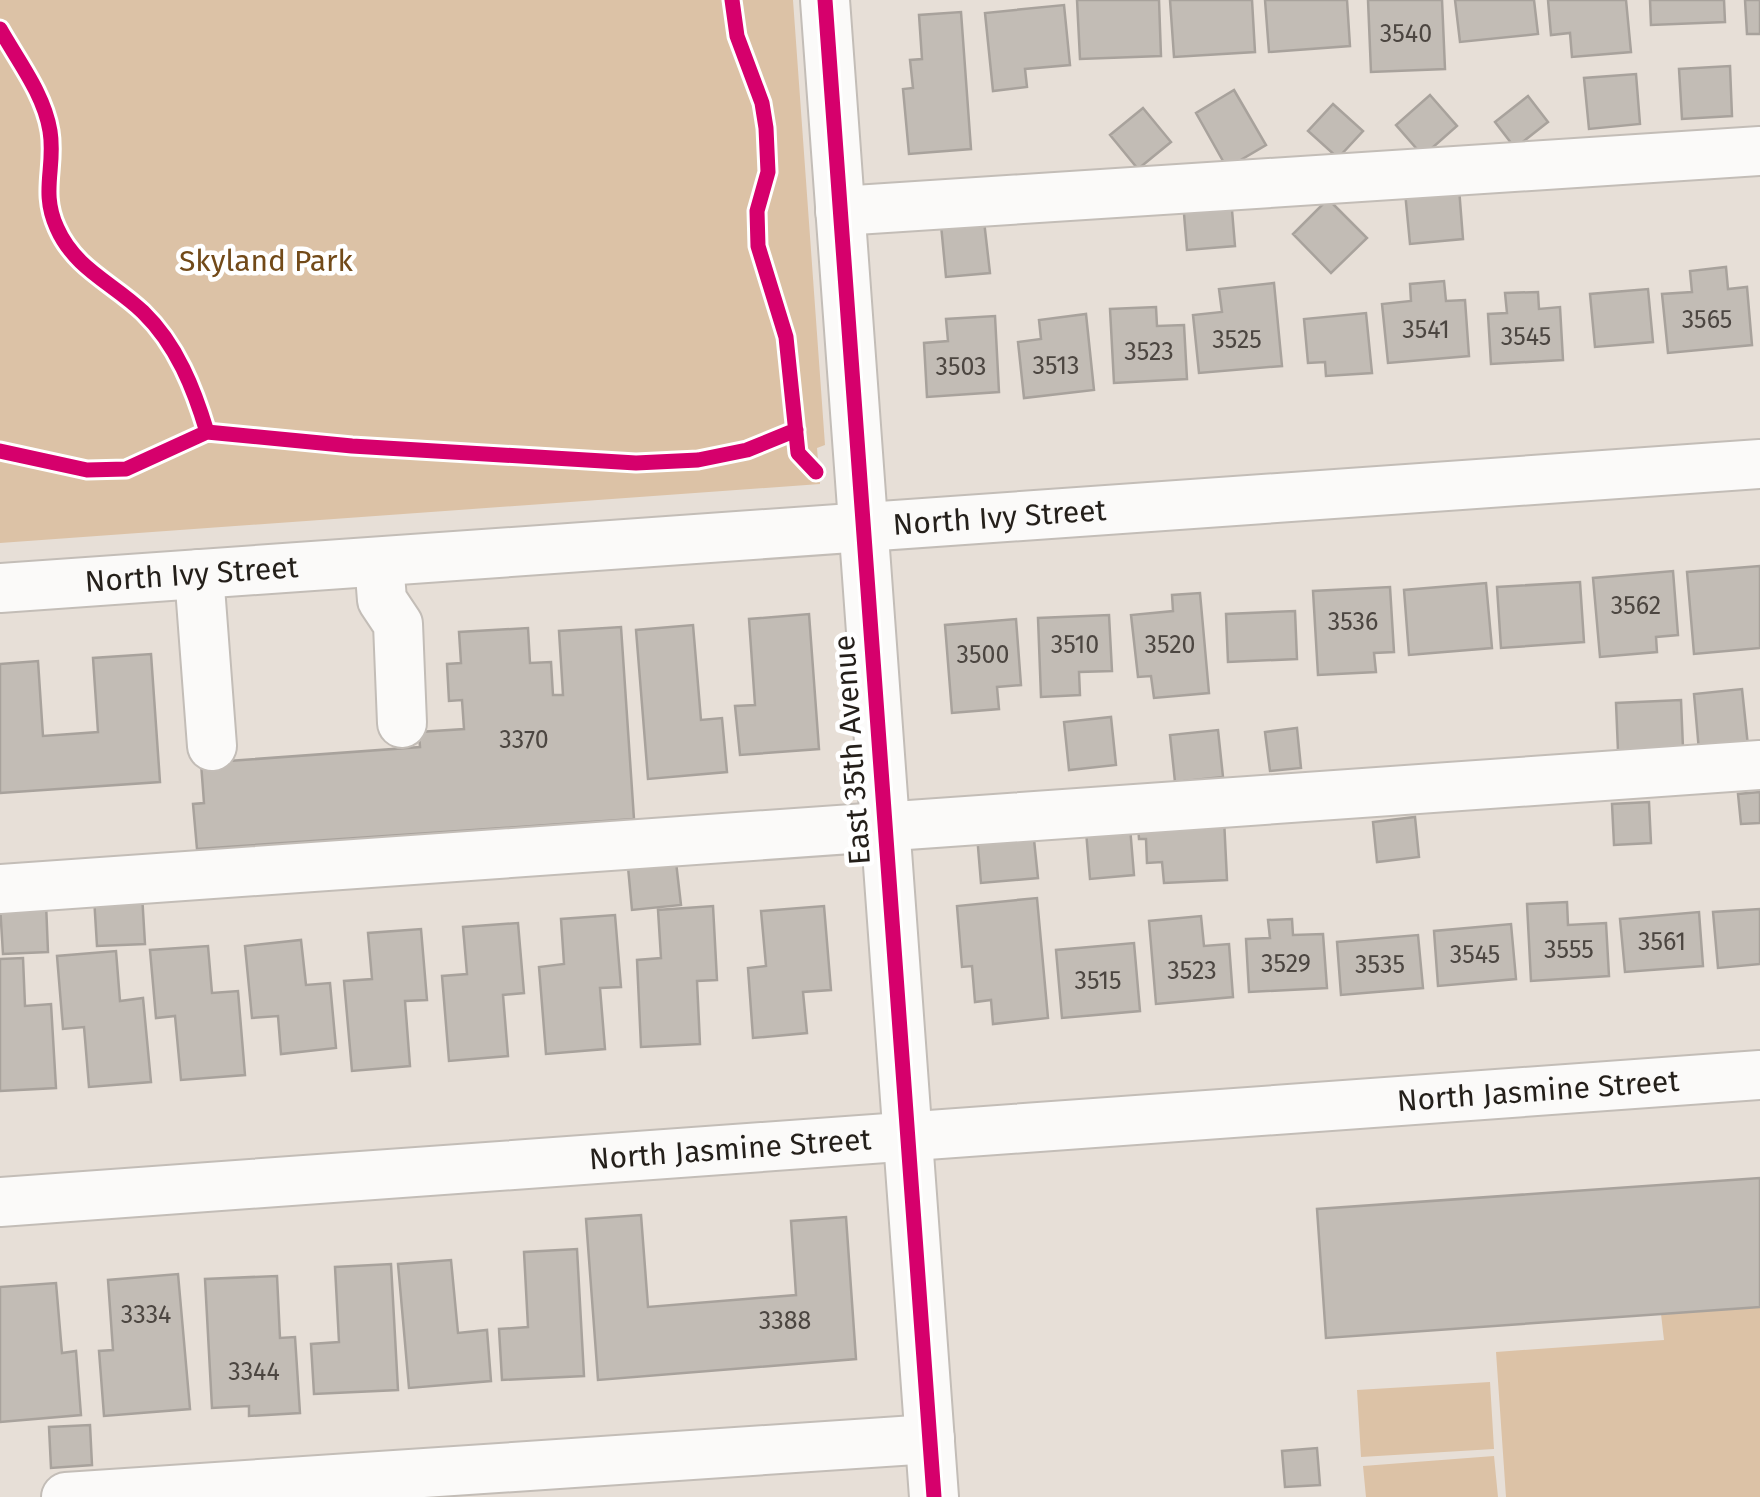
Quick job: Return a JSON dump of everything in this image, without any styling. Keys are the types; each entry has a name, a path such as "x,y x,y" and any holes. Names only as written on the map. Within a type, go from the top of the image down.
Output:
{"street":[{"name":"East 35th Avenue","path":"825,0 934,1497"},
{"path":"840,211 1760,151"},
{"name":"North Ivy Street","path":"0,588 1760,464"},
{"path":"379,562 382,600 398,624 402,723"},
{"path":"199,574 212,746"},
{"path":"0,890 1760,765"},
{"name":"North Jasmine Street","path":"0,1202 1760,1075"},
{"path":"66,1497 930,1439"}],"green space":[{"name":"Skyland Park","path":"0,0 793,0 825,445 817,448 820,484 0,543"},
{"path":"1760,1307 1760,1497 1506,1497 1496,1352 1664,1340 1661,1314"},
{"path":"1490,1382 1494,1449 1361,1457 1357,1390"},
{"path":"1494,1456 1498,1497 1366,1497 1363,1466"}],"building":[{"path":"1077,0 1159,0 1161,56 1080,59"},
{"path":"1170,0 1252,0 1255,52 1174,57"},
{"path":"1265,0 1347,0 1350,46 1269,52"},
{"path":"1368,0 1442,0 1445,69 1371,72"},
{"path":"1455,0 1534,0 1538,34 1460,42"},
{"path":"1548,0 1626,0 1631,52 1572,57 1570,33 1551,35"},
{"path":"1650,0 1724,0 1725,22 1651,25"},
{"path":"1745,0 1760,0 1760,34 1747,34"},
{"path":"1064,5 1070,65 1025,69 1027,87 993,91 985,13"},
{"path":"961,12 971,149 909,154 903,89 913,88 910,60 922,59 919,15"},
{"path":"1730,66 1732,116 1682,119 1679,69"},
{"path":"1636,74 1640,124 1589,129 1584,78"},
{"path":"1234,90 1266,145 1227,168 1196,113"},
{"path":"1430,95 1457,126 1423,156 1396,125"},
{"path":"1528,96 1548,122 1515,148 1495,122"},
{"path":"1333,104 1363,131 1338,158 1308,131"},
{"path":"1143,108 1171,142 1138,169 1110,135"},
{"path":"1459,188 1463,239 1410,244 1405,192"},
{"path":"1231,198 1235,246 1187,250 1183,202"},
{"path":"1328,199 1367,238 1331,273 1293,234"},
{"path":"984,221 990,273 946,277 941,225"},
{"path":"1726,267 1728,289 1747,287 1752,345 1668,353 1662,294 1692,292 1690,271"},
{"path":"1444,281 1446,301 1465,300 1469,356 1388,363 1382,304 1411,301 1410,284"},
{"path":"1274,283 1282,366 1199,373 1193,315 1222,312 1219,289"},
{"path":"1648,289 1653,342 1595,347 1590,294"},
{"path":"1538,292 1539,309 1560,307 1563,360 1491,364 1488,314 1507,313 1505,293"},
{"path":"1156,307 1157,326 1184,325 1187,379 1114,383 1110,309"},
{"path":"1366,313 1372,373 1326,376 1325,362 1308,363 1304,319"},
{"path":"1086,314 1094,390 1024,398 1018,342 1041,339 1039,320"},
{"path":"995,316 999,392 927,397 924,343 948,341 946,319"},
{"path":"1760,566 1760,648 1694,654 1687,572"},
{"path":"1673,571 1678,635 1656,637 1657,652 1600,657 1593,578"},
{"path":"1580,582 1584,642 1501,648 1497,587"},
{"path":"1486,583 1492,648 1409,655 1404,590"},
{"path":"1390,587 1394,652 1374,653 1376,672 1318,675 1313,591"},
{"path":"1200,593 1209,693 1154,698 1151,676 1138,677 1131,615 1173,611 1172,595"},
{"path":"1295,611 1297,659 1228,662 1226,614"},
{"path":"809,614 819,749 740,755 735,706 755,705 749,619"},
{"path":"1109,615 1112,671 1079,672 1080,695 1041,697 1038,618"},
{"path":"1016,619 1021,685 997,687 999,709 952,713 945,625"},
{"path":"693,625 701,720 722,718 727,772 648,779 636,630"},
{"path":"621,627 634,819 197,849 193,804 204,803 201,763 420,747 419,732 464,729 462,700 449,701 447,664 461,663 459,632 528,628 530,663 551,662 553,695 563,695 559,631"},
{"path":"151,654 160,782 0,793 0,664 38,661 43,736 98,732 93,658"},
{"path":"1742,689 1748,746 1699,751 1694,694"},
{"path":"1681,700 1683,748 1618,751 1616,703"},
{"path":"1111,717 1116,765 1069,770 1064,722"},
{"path":"1297,728 1301,768 1270,771 1265,732"},
{"path":"1218,730 1223,777 1175,782 1170,735"},
{"path":"1760,792 1760,823 1741,824 1738,794"},
{"path":"1649,802 1651,843 1614,845 1612,804"},
{"path":"1415,817 1419,857 1377,862 1373,822"},
{"path":"1224,819 1227,880 1164,883 1162,862 1147,863 1146,839 1139,839 1138,824"},
{"path":"1130,827 1134,875 1090,879 1086,831"},
{"path":"1033,830 1038,878 981,883 977,835"},
{"path":"676,862 681,905 632,910 628,867"},
{"path":"142,894 145,944 97,946 94,897"},
{"path":"1037,898 1048,1018 993,1024 991,1000 975,1002 972,966 962,967 957,906"},
{"path":"1567,902 1568,925 1606,923 1609,976 1531,981 1527,904"},
{"path":"46,903 48,952 3,954 0,905"},
{"path":"713,906 717,980 697,981 700,1044 641,1047 637,960 661,958 658,910"},
{"path":"824,906 831,990 803,992 807,1033 753,1038 748,968 766,966 761,911"},
{"path":"1760,909 1760,964 1718,968 1713,912"},
{"path":"1699,912 1703,966 1625,972 1620,919"},
{"path":"615,915 621,987 600,988 605,1049 546,1054 539,967 564,964 561,919"},
{"path":"1201,916 1204,946 1229,944 1233,997 1156,1004 1149,921"},
{"path":"1292,919 1293,935 1323,934 1327,988 1249,992 1246,939 1270,938 1268,920"},
{"path":"518,923 524,993 503,995 508,1056 449,1061 442,976 467,974 463,927"},
{"path":"1511,924 1516,979 1438,986 1434,931"},
{"path":"421,929 427,1000 405,1001 410,1066 352,1071 344,981 372,979 368,933"},
{"path":"1418,935 1423,988 1341,995 1337,942"},
{"path":"301,940 306,985 330,983 336,1048 281,1054 278,1016 252,1018 245,946"},
{"path":"1134,943 1140,1011 1062,1018 1056,950"},
{"path":"208,946 212,993 238,991 245,1075 181,1080 175,1016 156,1018 150,950"},
{"path":"116,951 120,1001 143,998 151,1082 89,1087 84,1027 63,1029 57,956"},
{"path":"23,958 25,1006 51,1004 56,1088 0,1091 0,959"},
{"path":"1760,1178 1760,1307 1326,1338 1317,1209"},
{"path":"641,1215 648,1307 796,1295 791,1221 846,1217 856,1359 598,1380 586,1219"},
{"path":"577,1249 584,1376 502,1380 499,1329 528,1327 524,1252"},
{"path":"451,1260 458,1333 487,1330 491,1381 409,1388 398,1264"},
{"path":"391,1264 398,1390 314,1394 311,1344 339,1342 335,1267"},
{"path":"178,1274 190,1409 104,1416 99,1351 113,1350 108,1280"},
{"path":"277,1276 280,1338 295,1337 300,1413 249,1416 249,1406 212,1408 205,1279"},
{"path":"56,1283 62,1353 76,1351 81,1415 0,1422 0,1287"},
{"path":"90,1425 92,1465 51,1468 49,1427"},
{"path":"1317,1448 1320,1485 1285,1487 1282,1451"}],"cycle path":[{"path":"732,0 737,36 762,103 766,128 768,172 757,211 758,246 786,337 798,453 816,472"},
{"path":"825,0 934,1497"},
{"path":"0,29 47,117 51,144 49,191 57,228 84,265 143,312 166,339 190,384 207,432 126,469 87,470 0,451"},
{"path":"207,432 352,446 636,463 698,460 747,450 796,430"}]}
